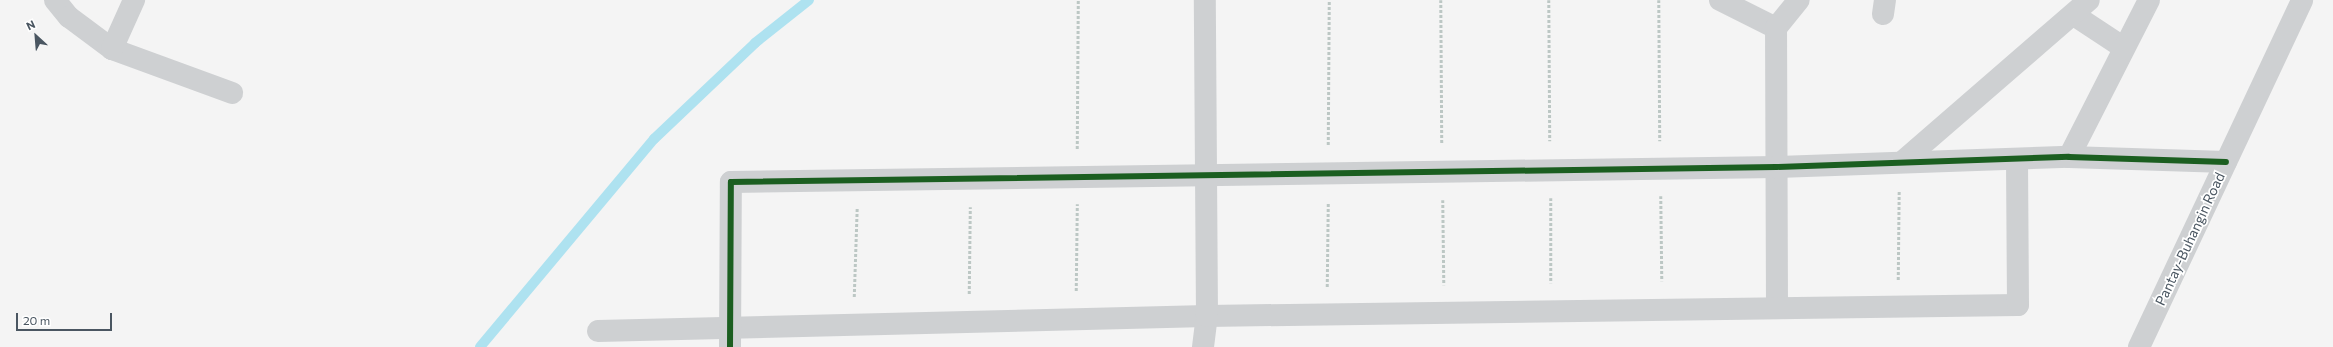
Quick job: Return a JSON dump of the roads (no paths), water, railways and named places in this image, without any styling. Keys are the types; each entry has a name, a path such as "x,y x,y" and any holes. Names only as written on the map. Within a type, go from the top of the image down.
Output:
{"street":[{"path":"55,0 69,17 112,49 232,93"},
{"path":"112,49 134,0"},
{"path":"1203,347 1207,316 1205,0"},
{"path":"1720,0 1776,28"},
{"path":"1777,308 1776,28 1799,0"},
{"path":"2069,157 2149,0"},
{"name":"Pantay-Buhangin Road","path":"2139,347 2302,0"},
{"path":"1902,162 2081,8 2124,48"},
{"path":"730,338 731,182 1776,167 2069,157 2226,162"},
{"path":"598,331 730,338 853,325 1207,316 2018,305 2017,159"}],"waterway":[{"path":"480,347 654,139 755,43 809,0"}]}
